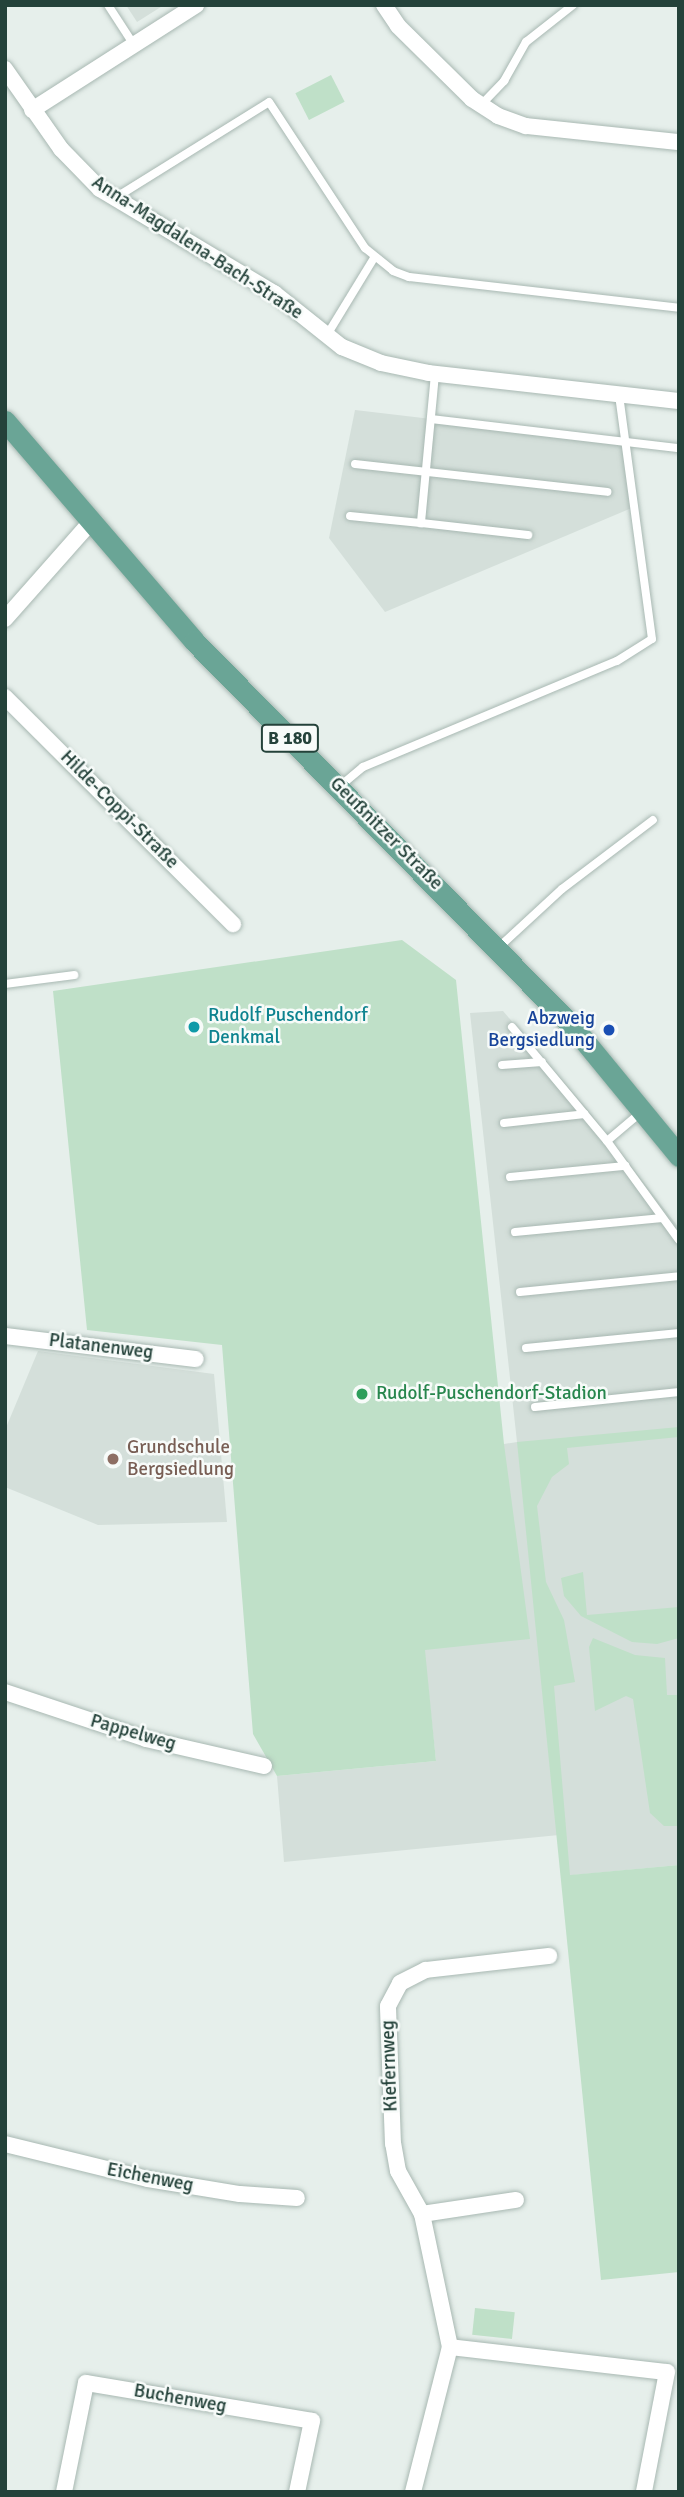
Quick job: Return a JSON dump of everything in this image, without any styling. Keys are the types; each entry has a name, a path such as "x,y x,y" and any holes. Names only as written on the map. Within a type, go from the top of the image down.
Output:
{"main road":[{"name":"Geußnitzer Straße","path":"5,421 194,641 498,947 573,1027 679,1156"}],"street":[{"path":"32,110 196,5"},
{"path":"384,5 398,26 480,106 526,125 679,142"},
{"name":"Anna-Magdalena-Bach-Straße","path":"5,69 61,149 115,198 274,293 342,347 381,363 435,374 679,401"},
{"path":"5,619 90,523"},
{"name":"Hilde-Coppi-Straße","path":"5,697 233,924"},
{"name":"Platanenweg","path":"5,1336 196,1359"},
{"name":"Pappelweg","path":"5,1692 146,1739 264,1766"},
{"name":"Kiefernweg","path":"413,2492 450,2347 422,2214 398,2171 393,2144 388,2006 400,1983 426,1970 549,1956"},
{"name":"Eichenweg","path":"5,2144 148,2179 240,2194 297,2198"},
{"path":"422,2214 516,2200"},
{"path":"450,2347 673,2368 645,2492"},
{"name":"Buchenweg","path":"64,2492 86,2383 312,2421 297,2492"}],"lane":[{"path":"108,5 134,45"},
{"path":"480,106 504,81 526,42 573,5"},
{"path":"115,198 269,102 374,258 408,277 679,308"},
{"path":"327,335 374,258"},
{"path":"421,523 435,374"},
{"path":"339,787 363,767 617,662 652,639 619,394"},
{"path":"431,419 679,448"},
{"path":"355,464 607,492"},
{"path":"350,516 528,535"},
{"path":"498,947 562,889 653,820"},
{"path":"5,984 74,975"},
{"path":"512,1027 607,1141 679,1240"},
{"path":"502,1065 542,1062"},
{"path":"607,1141 642,1111"},
{"path":"504,1123 585,1114"},
{"path":"510,1177 625,1166"},
{"path":"515,1232 662,1218"},
{"path":"520,1292 679,1276"},
{"path":"526,1348 679,1333"},
{"path":"535,1407 679,1392"}],"shaded area":[{"path":"126,5 164,5 137,22"},
{"path":"355,410 625,442 634,507 385,612 329,538"},
{"path":"503,1011 588,1110 679,1228 679,1865 563,1876 559,1835 284,1862 277,1776 436,1761 424,1650 504,1444 517,1442 470,1013"},
{"name":"Grundschule Bergsiedlung","path":"38,1351 214,1374 227,1522 98,1525 5,1487 5,1430"}],"green space":[{"path":"331,75 345,102 309,120 295,93"},
{"name":"Rudolf-Puschendorf-Stadion","path":"402,940 456,980 504,1444 530,1639 425,1650 436,1761 277,1776 253,1734 222,1345 87,1330 53,991"},
{"path":"679,1427 679,1437 567,1448 569,1464 552,1477 537,1506 546,1582 564,1620 575,1682 554,1686 570,1875 679,1865 679,2272 601,2280 517,1442"},
{"path":"583,1572 587,1615 679,1607 679,1638 657,1644 632,1642 581,1616 564,1596 561,1578"},
{"path":"593,1638 635,1655 665,1658 667,1695 679,1695 679,1826 664,1826 650,1813 633,1699 626,1696 595,1711 589,1647"},
{"path":"475,2308 515,2312 512,2339 472,2335"}],"place":[{"name":"Rudolf Puschendorf Denkmal","path":"194,1027"},
{"name":"Abzweig Bergsiedlung","path":"609,1030"},
{"name":"Rudolf-Puschendorf-Stadion","path":"362,1394"},
{"name":"Grundschule Bergsiedlung","path":"113,1459"}]}
